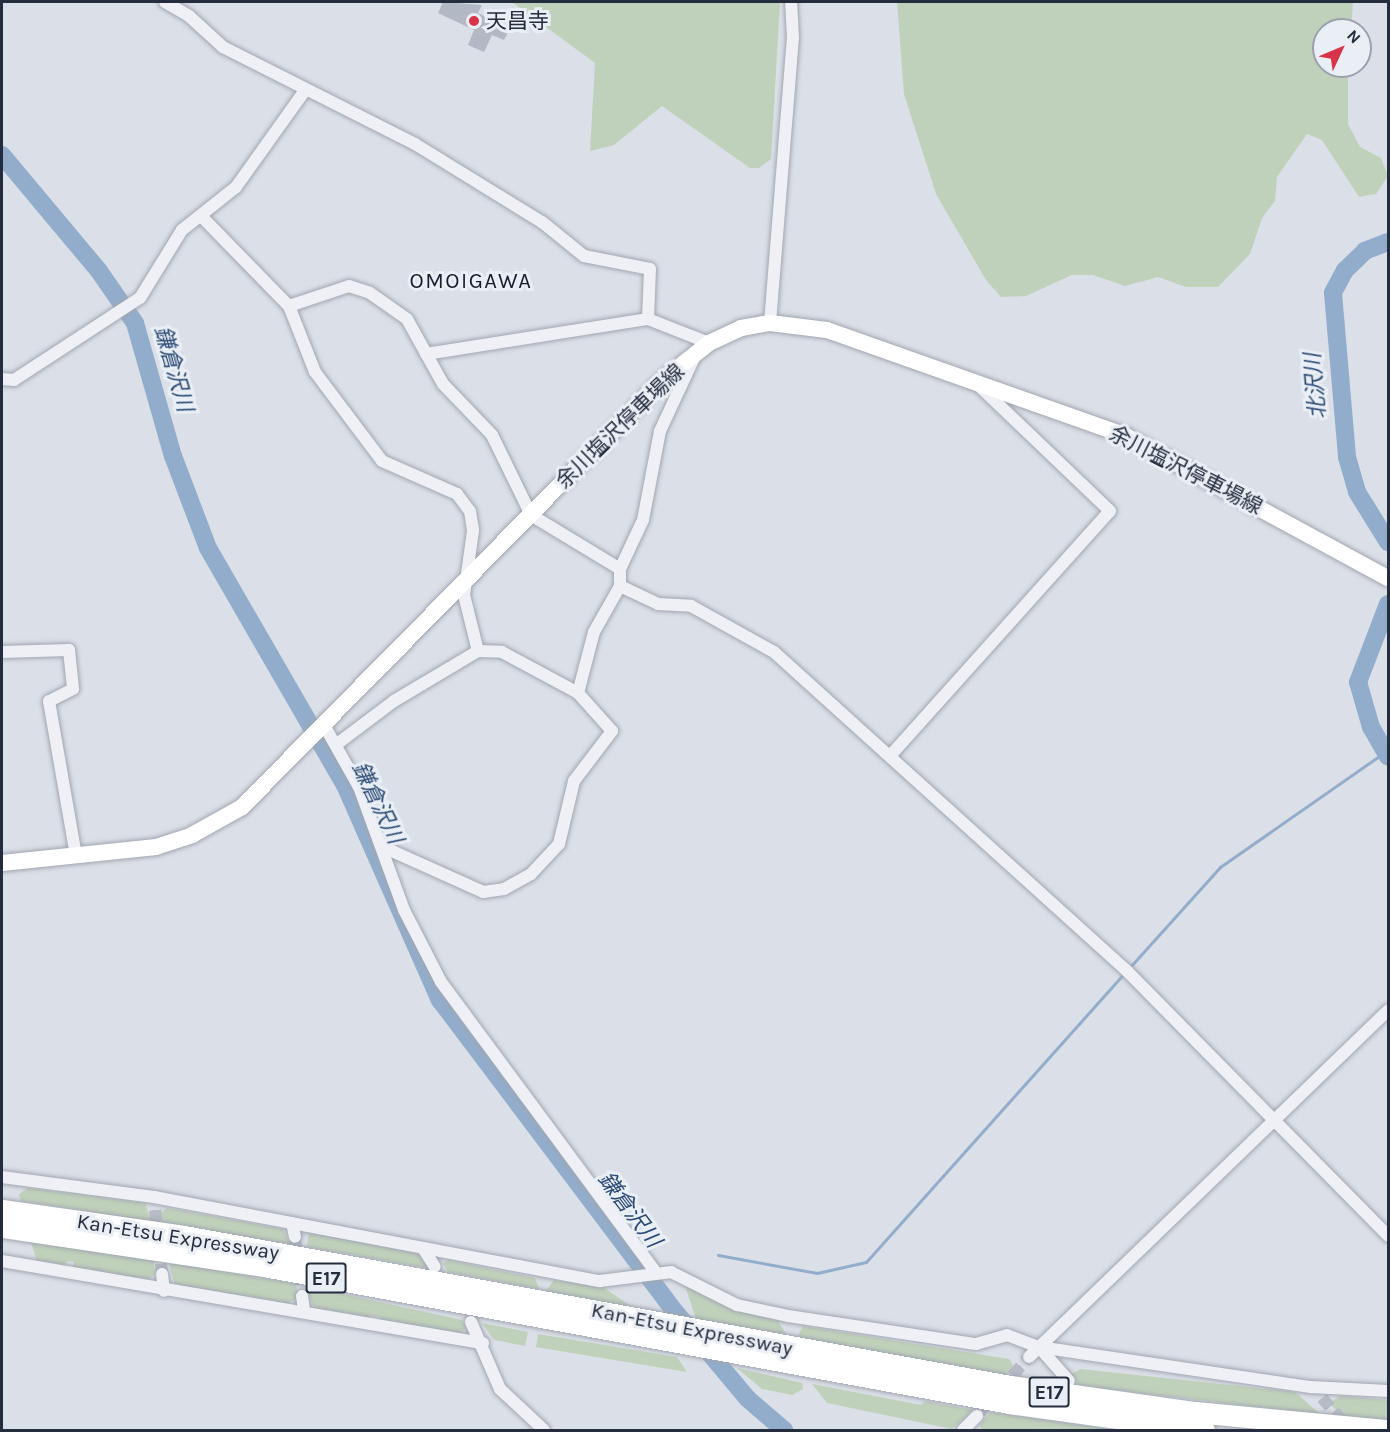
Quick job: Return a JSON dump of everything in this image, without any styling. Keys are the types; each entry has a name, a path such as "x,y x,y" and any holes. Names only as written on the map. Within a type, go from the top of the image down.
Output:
{"highway":[{"name":"Kan-Etsu Expressway","path":"2,1210 184,1236 714,1335 1106,1400 1385,1431"},
{"name":"Kan-Etsu Expressway","path":"2,1227 269,1267 1009,1403 1204,1431"}],"main road":[{"name":"余川塩沢停車場線","path":"2,862 156,847 192,836 242,807 665,378 703,348 741,328 770,323 827,330 970,378 1126,436 1389,578"}],"street":[{"path":"165,2 189,16 223,47 415,144 542,222 584,256 650,269 648,319"},
{"path":"770,323 793,38 791,2"},
{"path":"2,379 14,380 140,298 182,230 236,187 306,88"},
{"path":"202,216 289,306 315,372 382,461 457,494 470,511 473,531 464,595 478,651"},
{"path":"289,306 349,286 370,293 407,319 443,384 492,435 531,515 620,569"},
{"path":"426,354 648,319 703,348 660,431 643,520 620,569 620,586 594,632 578,693"},
{"path":"890,756 1110,512 970,378"},
{"path":"620,586 658,603 691,606 774,652 1127,971 1389,1236"},
{"path":"2,652 69,650 73,689 49,701 76,856"},
{"path":"337,744 394,701 478,651 502,652 578,693 612,731 574,781 559,843 531,874 504,889 483,892 383,846"},
{"path":"324,725 337,744 383,846 404,910 441,982 653,1273"},
{"path":"1029,1357 1389,1010"},
{"path":"2,1177 154,1197 600,1281 672,1272 737,1305 788,1316 976,1344 1007,1335 1039,1347 1311,1387 1389,1391"},
{"path":"154,1197 155,1210"},
{"path":"292,1223 295,1237"},
{"path":"423,1248 435,1267"},
{"path":"2,1261 164,1291 304,1311 483,1343"},
{"path":"162,1274 164,1291"},
{"path":"302,1296 304,1311"},
{"path":"471,1322 483,1343 500,1389 544,1431"},
{"path":"1039,1347 1069,1381"},
{"path":"1311,1387 1322,1398"},
{"path":"963,1431 977,1416"}],"green space":[{"path":"512,2 780,2 771,159 759,168 750,168 662,106 614,145 590,151 595,63"},
{"path":"897,2 1353,2 1352,18 1312,18 1312,78 1348,78 1348,124 1360,147 1381,158 1388,176 1376,194 1359,197 1322,140 1307,134 1277,177 1275,201 1262,218 1250,254 1218,287 1186,287 1158,277 1125,286 1093,275 1072,275 1026,296 1001,297 986,280 936,194 904,94"},
{"path":"28,1188 145,1203 151,1221 21,1201 19,1194"},
{"path":"167,1208 283,1229 290,1244 162,1223 160,1213"},
{"path":"309,1232 418,1253 429,1268 307,1247"},
{"path":"31,1242 154,1260 155,1274 148,1280 73,1267 74,1262 67,1261 65,1266 37,1262"},
{"path":"448,1260 535,1278 539,1289 448,1272 443,1263"},
{"path":"169,1262 296,1284 298,1298 286,1304 175,1286"},
{"path":"554,1280 603,1287 632,1307 546,1291"},
{"path":"306,1286 462,1320 467,1328 459,1334 380,1321 380,1317 371,1316 370,1320 314,1309"},
{"path":"685,1286 735,1311 777,1319 787,1336 696,1319"},
{"path":"482,1323 528,1332 525,1346 494,1340"},
{"path":"803,1326 1009,1359 1014,1367 1006,1375 797,1338"},
{"path":"538,1334 677,1357 687,1372 536,1347"},
{"path":"737,1368 802,1383 803,1389 792,1395 762,1389"},
{"path":"1081,1369 1295,1392 1320,1414 1080,1386 1069,1375"},
{"path":"812,1384 921,1405 925,1401 973,1410 952,1429 827,1403"},
{"path":"1341,1396 1388,1400 1388,1420 1343,1417 1329,1403"},
{"path":"990,1412 1111,1430 983,1430 979,1426"}],"building":[{"name":"天昌寺","path":"443,2 482,5 478,13 510,28 504,40 492,35 484,52 468,45 474,30 438,13"}],"waterway":[{"name":"鎌倉沢川","path":"2,155 99,271 135,323 173,456 208,548 345,785 440,1000 676,1313 748,1399 784,1430"},
{"name":"北沢川","path":"1388,242 1365,251 1345,270 1333,293 1347,457 1357,492 1388,542"},
{"name":"北沢川","path":"1388,604 1358,682 1371,727 1388,756"},
{"path":"1130,967 1220,867 1388,750"},
{"path":"718,1255 817,1273 866,1262 1125,972"}],"tunnel":[{"path":"155,1210 162,1274"},
{"path":"295,1237 302,1296"},
{"path":"977,1416 1029,1357"},
{"path":"1322,1398 1347,1426"}],"place":[{"name":"天昌寺","path":"474,21"}],"district":[{"name":"OMOIGAWA","path":"471,282"}]}
